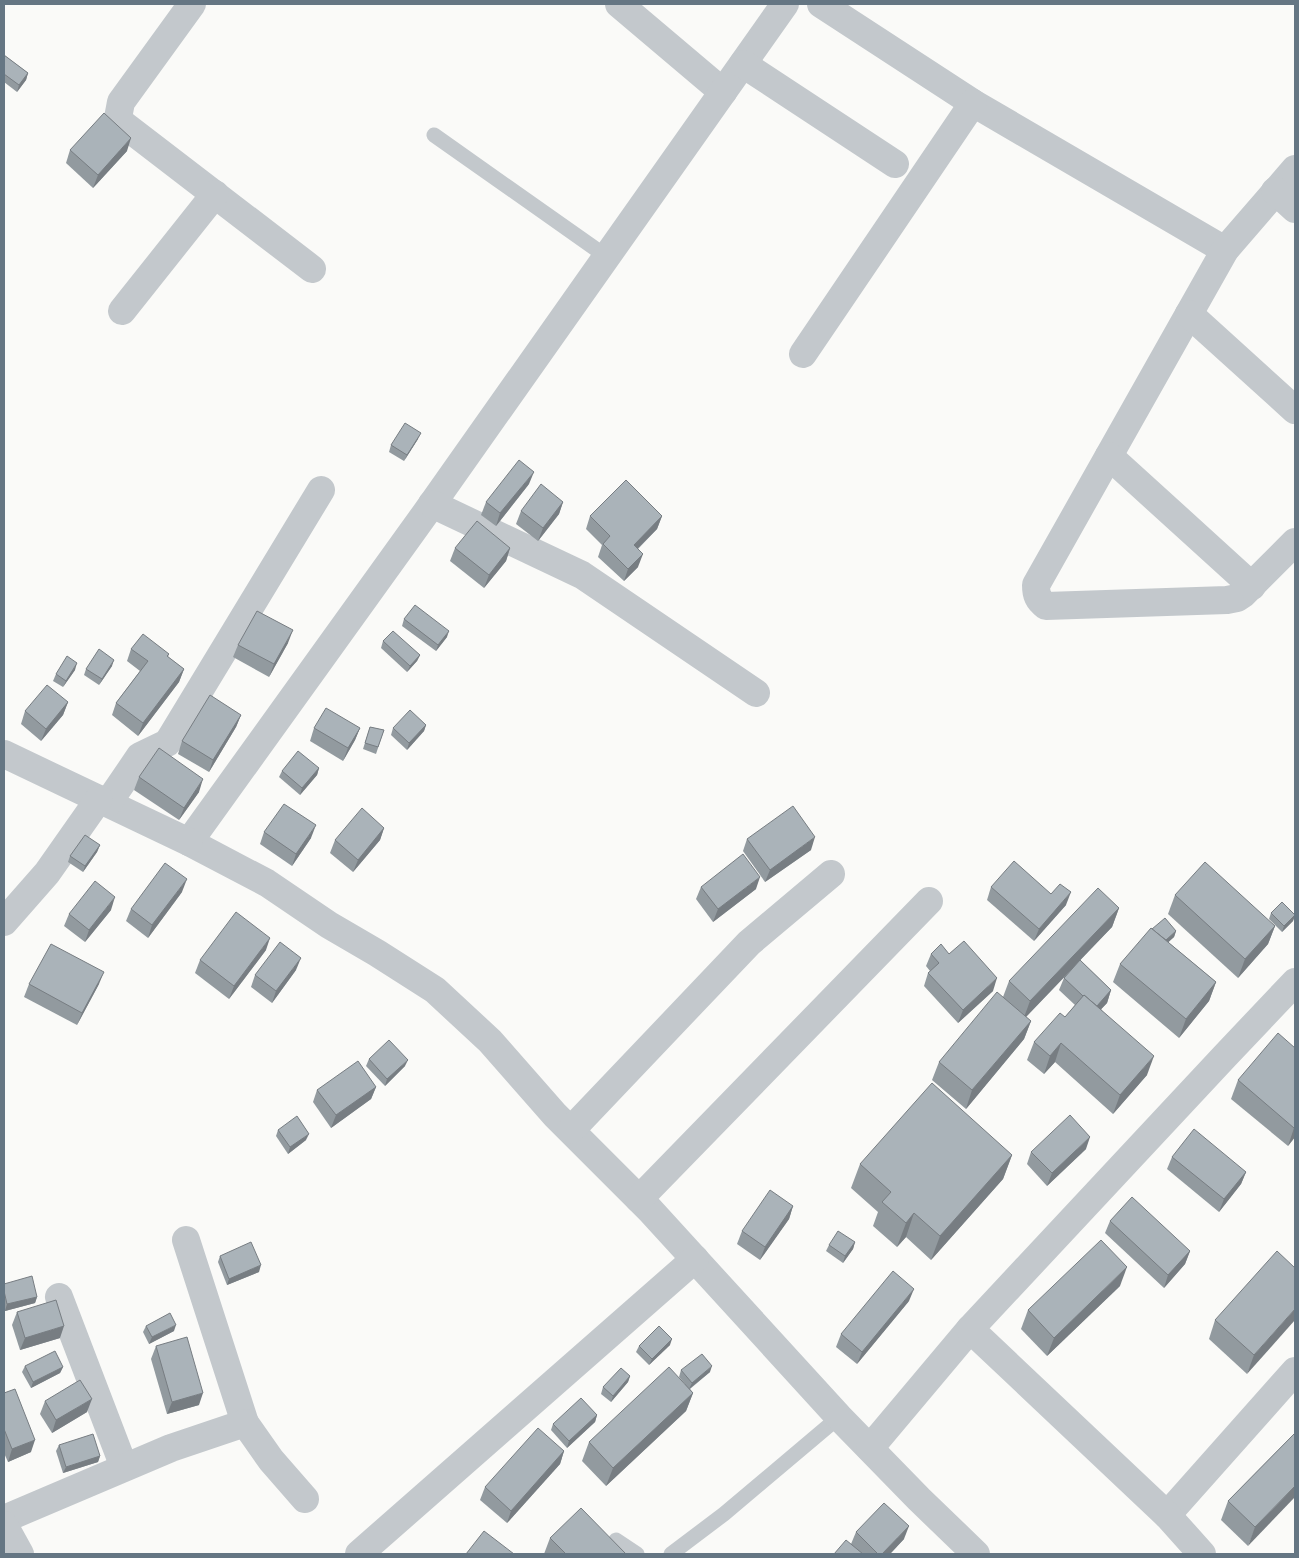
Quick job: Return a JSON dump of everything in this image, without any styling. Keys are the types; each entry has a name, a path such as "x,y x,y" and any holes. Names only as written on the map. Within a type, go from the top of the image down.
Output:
{"street":[{"path":"191,4 121,102 118,118 123,124 312,269"},
{"path":"619,4 723,92"},
{"path":"189,842 432,504 785,4"},
{"path":"821,4 973,103 1225,250"},
{"path":"742,64 895,164"},
{"path":"803,354 973,103"},
{"path":"1295,169 1225,250 1036,585 1036,594 1040,602 1046,606 1227,600 1237,598 1252,586 1295,542"},
{"path":"1275,191 1295,209"},
{"path":"122,310 215,194"},
{"path":"1189,314 1295,410"},
{"path":"1109,456 1252,586"},
{"path":"4,922 140,756 167,743 170,739 321,490"},
{"path":"432,504 582,575 756,693"},
{"path":"4,754 189,842 267,883 329,925 435,990 490,1041 571,1130 695,1259 839,1417 976,1554"},
{"path":"571,1130 749,943 831,874"},
{"path":"639,1199 929,901"},
{"path":"870,1448 970,1329 1295,982"},
{"path":"186,1240 245,1423 271,1460 305,1499"},
{"path":"359,1554 695,1259"},
{"path":"58,1297 124,1467"},
{"path":"970,1329 1167,1515 1202,1554"},
{"path":"1167,1515 1295,1371"},
{"path":"4,1519 171,1448 245,1423"},
{"path":"4,1525 20,1554"}],"lane":[{"path":"434,135 607,257"},
{"path":"671,1554 724,1514 839,1417"},
{"path":"616,1540 637,1554"}],"building":[{"path":"4,55 28,73 19,85 4,74"},
{"path":"104,113 131,138 98,175 70,150"},
{"path":"405,423 421,433 407,455 391,445"},
{"path":"519,460 534,472 500,513 486,502"},
{"path":"626,480 662,516 634,545 643,554 628,569 603,544 610,536 590,516"},
{"path":"541,484 563,502 543,528 521,511"},
{"path":"477,521 510,548 489,575 455,548"},
{"path":"415,605 449,631 438,645 404,619"},
{"path":"257,611 293,630 274,664 238,645"},
{"path":"393,631 420,655 410,666 383,641"},
{"path":"143,634 169,654 167,656 184,669 143,723 116,703 148,661 131,649"},
{"path":"99,649 114,660 102,679 86,669"},
{"path":"67,656 77,663 66,681 56,674"},
{"path":"47,685 68,702 46,729 25,711"},
{"path":"210,695 241,715 213,760 182,741"},
{"path":"326,708 360,728 348,748 314,728"},
{"path":"410,710 426,725 409,743 393,728"},
{"path":"370,727 384,730 378,747 365,743"},
{"path":"159,748 203,779 184,808 139,777"},
{"path":"298,751 319,768 302,788 282,771"},
{"path":"284,804 316,825 296,854 264,832"},
{"path":"793,806 815,837 770,870 747,839"},
{"path":"362,808 384,828 358,860 335,840"},
{"path":"85,835 100,845 85,866 70,856"},
{"path":"743,854 760,877 718,909 701,887"},
{"path":"1014,861 1051,894 1060,884 1071,892 1039,929 991,887"},
{"path":"1205,862 1275,926 1245,959 1175,895"},
{"path":"165,863 187,879 152,925 131,909"},
{"path":"95,881 115,897 89,930 69,914"},
{"path":"1098,888 1119,908 1030,1001 1009,981"},
{"path":"1282,902 1295,915 1284,926 1271,913"},
{"path":"236,912 270,938 234,986 200,960"},
{"path":"1165,918 1176,931 1166,940 1152,929"},
{"path":"1151,928 1216,982 1186,1019 1120,964"},
{"path":"964,941 997,978 963,1010 928,973 939,963 931,954 941,944 949,954"},
{"path":"280,942 301,958 276,991 255,975"},
{"path":"51,944 104,972 82,1013 29,984"},
{"path":"1080,960 1111,990 1097,1006 1064,978"},
{"path":"997,992 1031,1021 972,1090 939,1062"},
{"path":"1084,995 1154,1056 1120,1095 1061,1043 1050,1056 1034,1042 1060,1013 1065,1017"},
{"path":"1278,1033 1295,1048 1294,1128 1238,1080"},
{"path":"389,1040 408,1060 387,1079 369,1059"},
{"path":"358,1061 376,1087 336,1115 317,1090"},
{"path":"932,1083 1012,1155 940,1236 914,1213 906,1223 882,1202 891,1192 860,1164"},
{"path":"1070,1115 1090,1137 1052,1173 1031,1152"},
{"path":"297,1116 309,1134 290,1147 278,1130"},
{"path":"1194,1129 1246,1172 1224,1199 1172,1157"},
{"path":"770,1190 793,1206 765,1247 742,1231"},
{"path":"1132,1197 1190,1251 1168,1275 1110,1221"},
{"path":"838,1231 855,1242 845,1256 829,1245"},
{"path":"1101,1240 1127,1267 1054,1338 1028,1310"},
{"path":"251,1242 261,1265 229,1279 220,1256"},
{"path":"1277,1251 1295,1268 1295,1309 1254,1355 1215,1320"},
{"path":"893,1271 914,1289 862,1352 841,1334"},
{"path":"32,1276 37,1297 7,1304 4,1284"},
{"path":"56,1300 64,1326 25,1338 17,1312"},
{"path":"170,1313 176,1325 152,1337 146,1326"},
{"path":"659,1326 672,1339 652,1359 639,1346"},
{"path":"187,1337 203,1393 172,1402 156,1346"},
{"path":"55,1351 63,1367 33,1382 25,1366"},
{"path":"702,1354 712,1366 692,1383 681,1370"},
{"path":"669,1367 693,1393 613,1468 589,1442"},
{"path":"621,1368 630,1376 613,1396 603,1387"},
{"path":"80,1380 92,1399 56,1420 45,1401"},
{"path":"15,1389 35,1440 12,1449 4,1429 4,1393"},
{"path":"581,1398 597,1415 569,1441 553,1424"},
{"path":"538,1428 564,1451 511,1511 485,1487"},
{"path":"1295,1433 1295,1486 1255,1527 1228,1501"},
{"path":"93,1434 100,1456 66,1467 59,1445"},
{"path":"884,1503 909,1526 882,1554 878,1554 856,1532"},
{"path":"581,1508 626,1554 566,1554 550,1538"},
{"path":"484,1531 514,1554 466,1554"},
{"path":"846,1540 863,1554 834,1554"}]}
